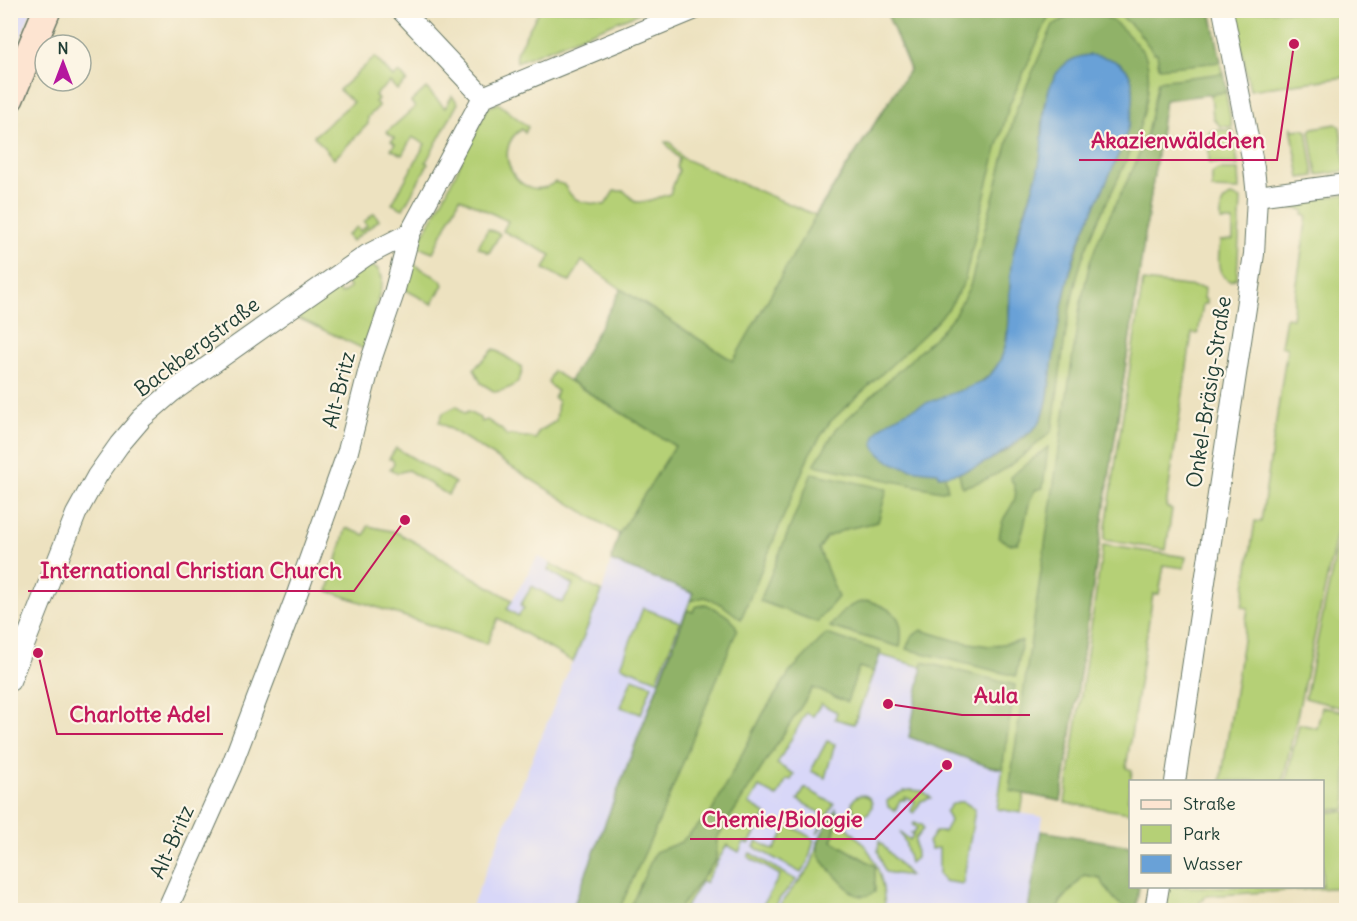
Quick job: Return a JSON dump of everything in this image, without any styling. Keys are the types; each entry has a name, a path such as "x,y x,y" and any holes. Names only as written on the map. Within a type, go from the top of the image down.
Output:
{"main road":[{"path":"10,98 47,10"}],"street":[{"path":"401,10 483,97 693,10"},
{"name":"Onkel-Bräsig-Straße","path":"1175,780 1254,254 1257,196 1254,168 1223,10"},
{"name":"Alt-Britz","path":"167,910 231,766 329,506 348,451 372,357 394,293 410,233 483,97"},
{"path":"1257,196 1347,184"},
{"name":"Backbergstraße","path":"10,681 76,514 97,476 142,418 172,392 311,293 367,255 410,233"},
{"path":"1155,910 1159,888"}],"shaded area":[{"path":"11,11 31,11 11,61"},
{"path":"538,556 602,592 611,561 693,593 572,910 470,910 572,662 504,621 507,609"},
{"path":"880,655 922,667 1004,760 997,809 1043,817 1028,910 678,910 813,688"}],"green space":[{"path":"539,11 644,11 517,62 516,53"},
{"path":"886,11 1211,11 1232,127 1220,126 1213,118 1211,94 1165,99 1061,801 1024,794 1021,813 997,809 1004,761 919,685 922,667 880,655 854,724 835,719 837,712 821,704 813,716 806,713 777,764 794,774 791,780 787,779 777,797 759,787 749,804 766,814 749,844 744,842 739,852 727,845 705,883 701,882 684,910 572,910 693,593 611,561 619,534 439,422 443,413 457,406 464,414 468,412 480,418 481,422 487,420 507,436 536,439 538,432 556,421 558,401 554,398 557,391 548,383 553,371 675,446 733,361 621,289 582,261 570,282 544,269 551,255 503,231 508,221 460,198 433,252 417,246 447,191 487,108 498,103 528,127 525,133 522,129 512,138 508,150 508,162 520,182 531,188 542,188 555,182 565,185 576,199 605,205 614,191 624,191 636,202 644,202 670,194 679,170 677,167 679,159 665,142 670,142 682,158 815,215 910,69"},
{"path":"886,11 1051,11 1009,106 964,283 949,308 929,330 830,422 810,453 741,619 721,604 705,597 690,601 693,593 611,561 619,534 675,446 570,381 621,289 733,361 816,215 910,69"},
{"path":"1092,11 1119,25 1142,50 1146,57 1149,81 1138,133 1091,237 1076,281 1067,324 1052,431 1021,458 1000,472 962,487 959,473 992,459 1016,444 1035,428 1044,413 1070,273 1087,224 1123,141 1130,117 1133,95 1130,76 1120,64 1097,57 1084,56 1065,65 1052,84 1048,96 1043,118 1040,163 1016,243 1006,341 998,364 991,373 974,386 910,410 879,429 907,468 939,472 939,476 945,475 948,490 941,491 814,465 837,428 937,335 955,314 970,286 1016,110 1053,25 1075,13"},
{"path":"1115,11 1211,11 1221,62 1159,68 1157,53 1154,53 1137,30"},
{"path":"1234,11 1346,11 1346,77 1250,90"},
{"path":"375,57 393,77 399,72 407,81 397,90 390,82 375,95 378,99 375,102 379,106 368,117 368,124 334,159 314,136 353,102 339,90"},
{"path":"1224,73 1227,92 1165,100 1061,801 1010,791 1080,306 1090,262 1100,235 1134,167 1147,133 1158,81"},
{"path":"426,88 445,108 452,96 458,103 403,209 392,204 425,144 412,137 402,155 391,149 395,144 391,141 394,138 387,132 415,107 411,102"},
{"path":"1336,124 1340,127 1346,171 1317,175 1310,131 1313,128"},
{"path":"1291,126 1293,130 1307,131 1314,176 1300,178"},
{"path":"1233,130 1238,165 1209,163 1209,132"},
{"path":"1218,170 1238,170 1239,190 1212,189 1212,174"},
{"path":"1346,194 1346,491 1283,780 1221,780 1248,608 1242,607 1255,521 1261,522 1287,348 1281,346 1286,317 1292,318 1307,216 1303,215 1304,210 1291,208 1292,202"},
{"path":"1231,196 1241,199 1237,278 1230,281 1225,278 1220,269 1219,258 1220,241 1233,240 1233,221 1221,221 1223,203"},
{"path":"374,213 379,220 352,241 347,235 357,227 360,231 367,226 364,222"},
{"path":"488,229 500,234 489,253 478,247"},
{"path":"410,262 441,280 443,285 432,304 402,288"},
{"path":"367,265 377,268 382,277 382,283 366,350 294,316 335,286 341,294 350,288 344,280"},
{"path":"1143,281 1205,288 1204,299 1207,300 1207,304 1203,304 1198,334 1192,333 1166,507 1172,509 1166,550 1104,540"},
{"path":"494,349 522,367 518,382 495,392 481,383 474,369"},
{"path":"1048,447 1043,488 1035,490 1032,496 1018,543 1009,544 999,538 1003,520 1016,494 1010,477"},
{"path":"396,448 455,483 448,495 408,470 397,473 390,470 394,463 392,459 389,459"},
{"path":"812,473 887,489 878,522 846,529 827,537 819,549 838,597 817,622 760,601"},
{"path":"1346,505 1346,709 1305,698"},
{"path":"368,526 396,532 437,554 512,600 507,609 518,616 524,608 520,606 532,586 562,603 573,585 548,570 551,564 602,592 573,662 498,618 487,644 328,591 346,528 365,535"},
{"path":"1103,545 1186,557 1184,568 1164,565 1159,594 1153,594 1126,768 1132,770 1129,780 1129,813 1065,803"},
{"path":"869,601 886,608 897,617 901,629 900,647 830,627 846,609 856,603"},
{"path":"706,604 733,621 737,630 660,819 619,910 572,910 687,610 693,612 695,607"},
{"path":"643,608 680,622 657,680 621,666"},
{"path":"921,630 957,641 989,646 1022,641 1016,676 906,649 911,637"},
{"path":"826,634 881,651 874,672 859,667 847,702 813,688 717,838 716,860 678,910 629,910 655,852 681,842 711,813 764,712 790,672"},
{"path":"923,662 1015,685 1002,769 987,766 909,737"},
{"path":"632,678 652,685 641,714 621,707"},
{"path":"1322,707 1346,712 1346,809 1324,810 1324,780 1286,780 1299,724 1317,728"},
{"path":"827,741 835,744 825,778 811,771"},
{"path":"805,788 834,804 817,834 825,816 798,800"},
{"path":"923,791 931,798 921,801 914,813 911,811 915,801 905,797 905,800 900,800 895,811 888,807 887,801 900,792"},
{"path":"862,795 869,798 872,805 869,812 862,815 855,812 852,805 855,798"},
{"path":"964,802 975,809 963,884 944,881 939,874 939,848 931,849 928,842 935,832 944,832 950,821 946,812 951,805"},
{"path":"836,809 838,815 832,841 875,866 875,892 866,896 853,893 829,869 818,853 821,836"},
{"path":"1346,812 1346,887 1204,896 1204,900 1200,901 1201,910 1175,910 1166,906 1169,888 1324,888 1324,813"},
{"path":"838,815 866,848 876,864 882,882 885,910 778,910 809,868 818,841 820,856 852,892 875,866 832,841"},
{"path":"914,823 922,825 923,829 915,839 916,858 910,863 900,832 910,840 913,835 911,833 917,828 913,825"},
{"path":"789,825 814,839 808,862 801,873 754,847 757,841 774,850"},
{"path":"1041,831 1129,846 1129,888 1139,888 1136,910 1119,904 1100,878 1084,875 1060,902 1059,910 1028,910"},
{"path":"879,841 910,876 885,872 878,851"},
{"path":"750,853 796,880 780,898 774,910 760,910 780,875 748,857"},
{"path":"1084,875 1100,878 1113,896 1130,910 1059,910 1060,903"}],"water":[{"path":"1089,55 1114,60 1128,72 1133,97 1131,118 1115,163 1077,248 1060,317 1043,415 1031,431 1001,453 962,472 939,476 938,472 914,470 891,462 879,453 874,441 880,429 913,408 983,381 999,362 1005,347 1008,327 1013,253 1039,165 1047,98 1060,70 1072,60"}],"place":[{"name":"Akazienwäldchen","path":"1294,44"},
{"name":"International Christian Church","path":"405,520"},
{"name":"Charlotte Adel","path":"38,653"},
{"name":"Aula","path":"888,704"},
{"name":"Chemie/Biologie","path":"947,765"}]}
